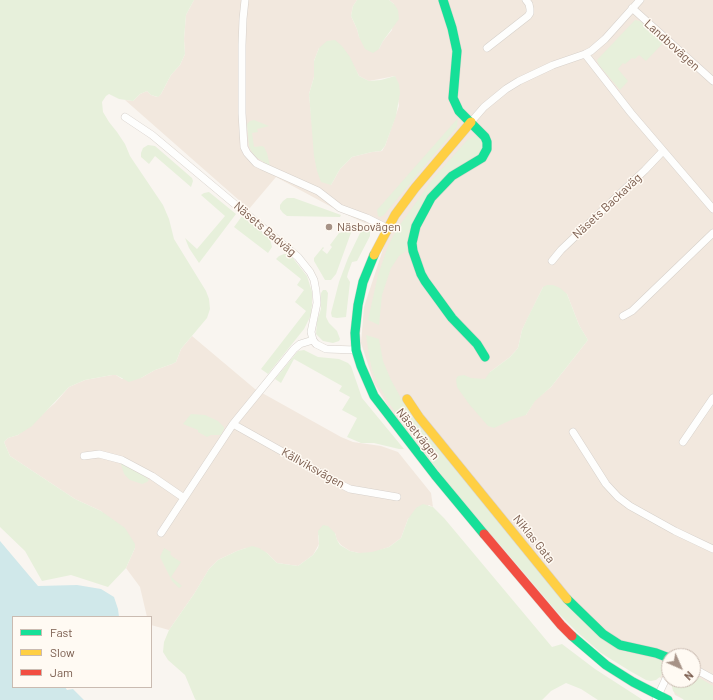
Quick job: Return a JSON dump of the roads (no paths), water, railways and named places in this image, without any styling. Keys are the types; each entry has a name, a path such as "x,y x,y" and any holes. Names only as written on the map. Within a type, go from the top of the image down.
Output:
{"street":[{"path":"245,0 242,45 242,113 244,147 247,153 256,163 318,191 340,208 367,218 387,228"},
{"path":"443,0 457,50 453,98 460,111 479,129 487,142 485,155 478,161 452,176 431,198 416,226 412,243 417,263 425,281 452,318 477,344 485,357"},
{"path":"487,48 528,16 530,9 526,0"},
{"path":"471,122 484,107 519,81 553,65 585,54 601,42 640,0"},
{"name":"Landbovägen","path":"632,8 713,81"},
{"path":"585,54 631,113 713,209"},
{"name":"Näsets Badväg","path":"124,117 158,140 285,245 305,264 314,280 316,291 317,303 311,332 313,340"},
{"name":"Näsetvägen","path":"471,122 415,188 387,228 371,260 363,282 358,305 355,333 356,350 374,396 384,410 435,475 561,625 586,649 606,665 658,698 668,700"},
{"name":"Näsets Backaväg","path":"552,261 561,250 663,151"},
{"path":"623,316 632,311 713,233"},
{"path":"161,533 233,424 294,349 300,344 313,340 316,344 326,349 356,350"},
{"path":"683,442 713,398"},
{"name":"Niklas Gata","path":"407,399 419,417 577,610 603,634 620,645 661,655"},
{"name":"Källviksvägen","path":"233,424 350,489 397,497"},
{"path":"573,432 606,484 618,497 630,506 675,531 713,549"},
{"path":"84,456 99,454 122,460 152,476 184,498"},
{"path":"701,672 713,679"},
{"path":"658,698 662,688"}],"water":[{"path":"0,541 38,586 77,585 101,589 114,597 119,616 12,616 12,688 73,689 84,700 0,700"}],"place":[{"name":"Näsbovägen","path":"329,227"}]}
